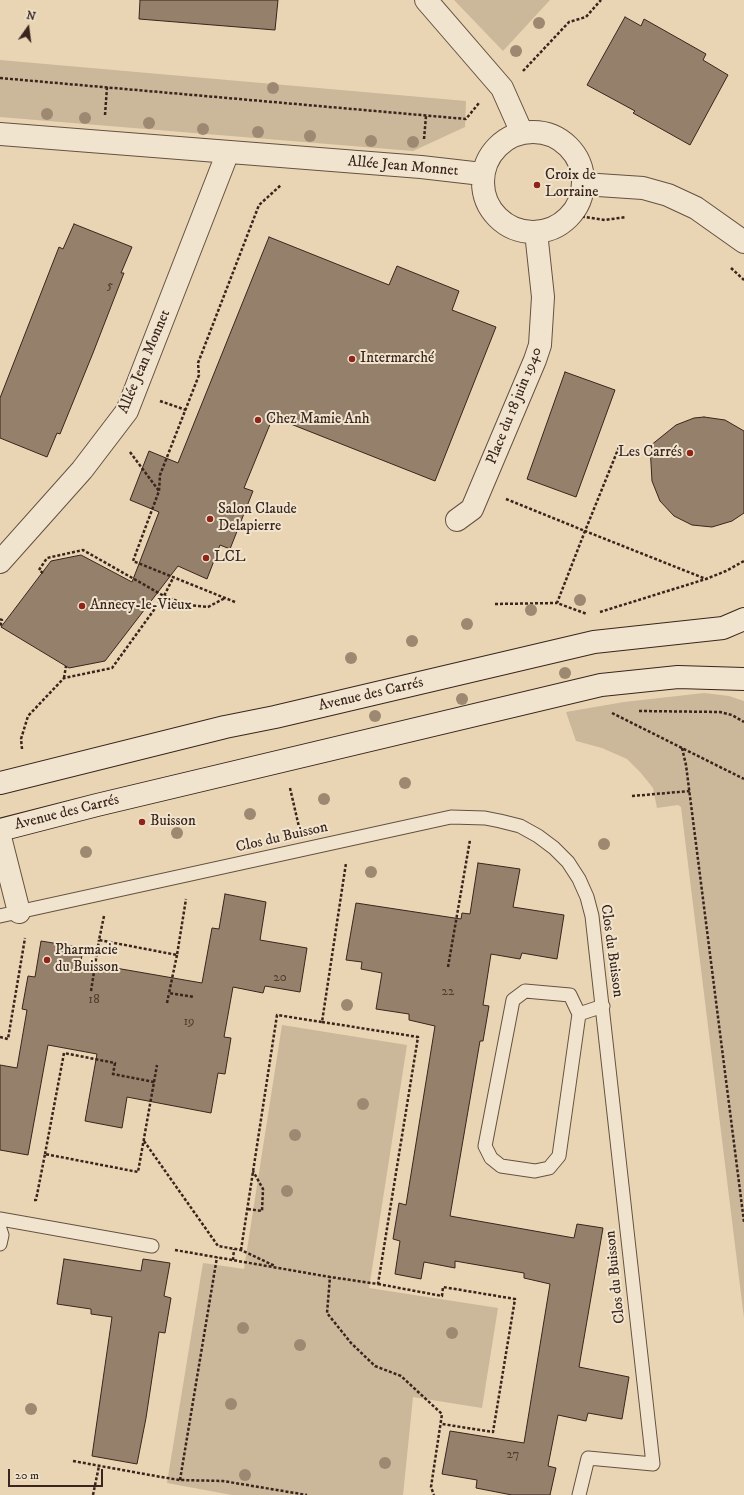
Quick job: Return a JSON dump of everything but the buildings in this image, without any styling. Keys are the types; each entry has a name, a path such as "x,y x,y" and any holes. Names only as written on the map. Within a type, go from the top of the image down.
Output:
{"street":[{"path":"426,0 502,88 522,133"},
{"path":"535,132 548,134 560,140 570,148 578,159 582,171 583,184 580,200 572,215 562,224 549,230 536,232 521,231 507,226 495,216 487,204 482,189 482,174 487,160 496,147 508,138 522,133 535,132"},
{"name":"Allée Jean Monnet","path":"0,134 309,158 482,174"},
{"name":"Allée Jean Monnet","path":"0,562 82,470 127,410 228,152"},
{"path":"583,184 643,188 668,195 696,208 744,242"},
{"name":"Place du 18 juin 1940","path":"457,520 472,509 540,345 543,297 536,232"},
{"name":"Avenue des Carrés","path":"0,784 225,727 282,716 594,642 723,628 744,619"},
{"name":"Avenue des Carrés","path":"0,830 97,805 601,685 678,677 744,679"},
{"name":"Avenue des Carrés","path":"0,837 16,913"}],"lane":[{"name":"Clos du Buisson","path":"16,913 430,821 451,818 500,820 520,826 538,836 554,848 568,862 581,885 592,916 653,1464 588,1458 579,1495"},
{"path":"525,991 570,995 579,1014 558,1156 550,1168 535,1171 500,1166 491,1158 485,1146 513,1000 525,991"},
{"path":"579,1014 603,1006"},
{"path":"0,1219 152,1246"},
{"path":"0,1229 2,1235 0,1244"}],"path":[{"path":"0,78 466,119 482,99 512,82 527,68 569,22 586,17 601,0"},
{"path":"235,602 133,561 159,491 160,475 199,375 198,363 259,205 309,158"},
{"path":"572,215 605,220 630,217"},
{"path":"728,266 744,280"},
{"path":"557,603 619,446"},
{"path":"142,469 159,491"},
{"path":"481,489 706,579"},
{"path":"43,573 39,570 47,558 83,550 164,596 188,605 208,607 225,598"},
{"path":"64,678 112,668 164,596 174,578"},
{"path":"494,604 557,603 590,615"},
{"path":"0,619 2,620 0,627"},
{"path":"25,777 21,739 28,716 64,678 66,666"},
{"path":"634,711 658,710 720,712 732,715 744,722"},
{"path":"618,712 610,712 744,778"},
{"path":"682,748 690,792 744,1222"},
{"path":"290,788 298,825"},
{"path":"632,796 690,792"},
{"path":"448,966 474,818"},
{"path":"322,1022 349,839"},
{"path":"167,1003 177,956 190,875"},
{"path":"91,991 108,893"},
{"path":"0,1038 8,1039 16,913"},
{"path":"99,940 177,956"},
{"path":"169,993 194,997"},
{"path":"241,1250 276,1015 418,1037 378,1284"},
{"path":"79,1056 80,1051"},
{"path":"36,1200 64,1053 115,1063 113,1074 154,1082"},
{"path":"45,1154 138,1172 157,1065"},
{"path":"143,1141 218,1246 241,1250 279,1268"},
{"path":"248,1209 262,1211 262,1189 253,1171"},
{"path":"152,1246 442,1296 443,1287 515,1299 493,1432 442,1424"},
{"path":"233,1260 234,1249"},
{"path":"180,1480 217,1257"},
{"path":"330,1276 327,1313 351,1343 375,1366 401,1376 442,1414 442,1424 431,1487 434,1495"},
{"path":"73,1461 180,1480 223,1481 307,1495"},
{"path":"94,1495 99,1466"}],"shaded area":[{"path":"454,0 550,0 503,51"},
{"path":"0,60 466,101 465,127 413,151 0,117"},
{"path":"704,693 729,696 744,701 744,1318 681,807 678,805 657,808 653,788 627,759 602,748 576,741 566,712 624,702"},
{"path":"282,1025 407,1045 369,1288 498,1308 482,1408 413,1397 403,1495 232,1495 167,1483 203,1263 244,1269"}],"place":[{"name":"Croix de Lorraine","path":"537,185"},
{"name":"Intermarché","path":"352,359"},
{"name":"Chez Mamie Anh","path":"258,420"},
{"name":"Les Carrés","path":"690,453"},
{"name":"Salon Claude Delapierre","path":"210,519"},
{"name":"LCL","path":"206,558"},
{"name":"Annecy-le-Vieux","path":"82,606"},
{"name":"Buisson","path":"142,822"},
{"name":"Pharmacie du Buisson","path":"47,960"}]}
